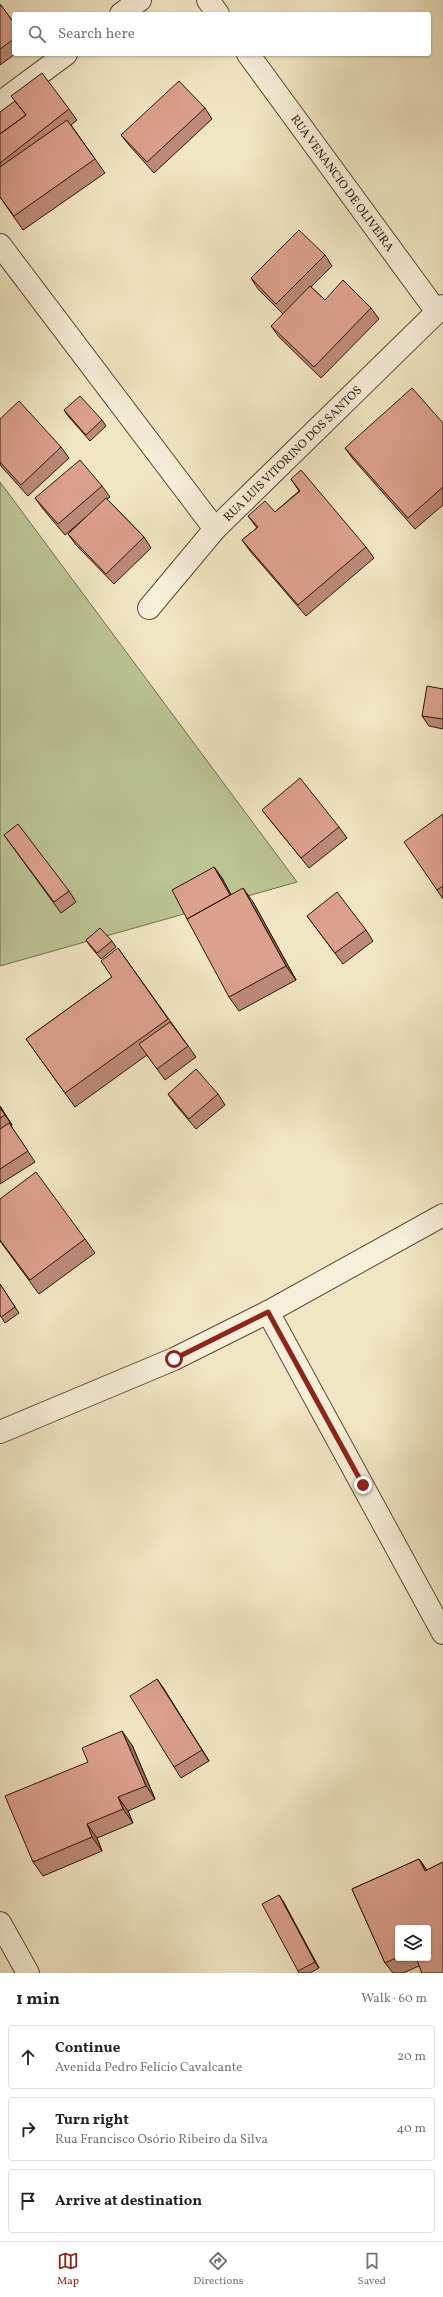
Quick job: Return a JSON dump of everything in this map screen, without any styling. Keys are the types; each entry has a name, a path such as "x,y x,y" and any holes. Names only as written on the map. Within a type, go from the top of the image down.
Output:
{"street":[{"path":"124,12 140,0"},
{"path":"208,0 217,12"},
{"path":"0,102 63,56"},
{"name":"RUA VENANCIO DE OLIVEIRA","path":"250,56 440,309"},
{"path":"0,245 215,529"},
{"name":"RUA LUIS VITORINO DOS SANTOS","path":"149,608 215,529 440,309"},
{"path":"0,1432 174,1359 268,1312 443,1215"},
{"path":"268,1312 443,1633"},
{"path":"0,1923 28,1973"}],"green space":[{"path":"0,482 297,882 0,966"}],"building":[{"path":"0,4 12,20 12,40 0,49"},
{"path":"42,73 69,109 0,163 0,134 26,115 11,96"},
{"path":"179,81 205,108 147,162 121,135"},
{"path":"15,101 26,115 0,134 0,112"},
{"path":"67,120 95,159 14,216 0,197 0,167"},
{"path":"299,230 325,255 276,304 251,278"},
{"path":"343,280 371,308 314,367 271,326 310,286 325,300"},
{"path":"412,388 443,423 443,487 408,518 345,448"},
{"path":"80,396 102,420 86,435 64,410"},
{"path":"19,401 61,447 21,485 0,462 0,419"},
{"path":"80,460 102,486 58,524 35,498"},
{"path":"301,470 366,547 298,605 242,540 258,527 248,516 265,501 275,512 300,491 291,479"},
{"path":"106,498 144,537 106,574 68,534"},
{"path":"427,686 443,689 443,719 422,716"},
{"path":"300,778 339,827 301,858 262,810"},
{"path":"443,814 443,886 437,890 404,842"},
{"path":"18,824 69,891 54,902 4,835"},
{"path":"214,867 230,895 187,919 172,890"},
{"path":"243,888 286,966 229,997 187,919"},
{"path":"337,892 366,930 335,953 307,916"},
{"path":"100,928 112,941 97,953 86,940"},
{"path":"118,948 168,1019 65,1093 26,1039 112,977 101,961"},
{"path":"170,1022 188,1046 157,1069 139,1044"},
{"path":"196,1069 218,1094 189,1119 168,1094"},
{"path":"0,1108 5,1115 0,1118"},
{"path":"9,1123 28,1151 0,1169 0,1129"},
{"path":"36,1172 85,1239 30,1280 0,1240 0,1199"},
{"path":"0,1284 15,1307 1,1317 0,1315"},
{"path":"157,1679 202,1750 174,1767 130,1696"},
{"path":"122,1731 146,1786 118,1797 123,1809 87,1824 92,1837 33,1862 5,1796 88,1762 82,1748"},
{"path":"419,1859 425,1871 443,1862 443,1973 422,1973 417,1961 431,1961 431,1925 395,1925 395,1958 385,1963 352,1889"},
{"path":"279,1895 315,1962 298,1971 262,1904"}],"route":[{"path":"174,1359 268,1312 363,1485"}]}
